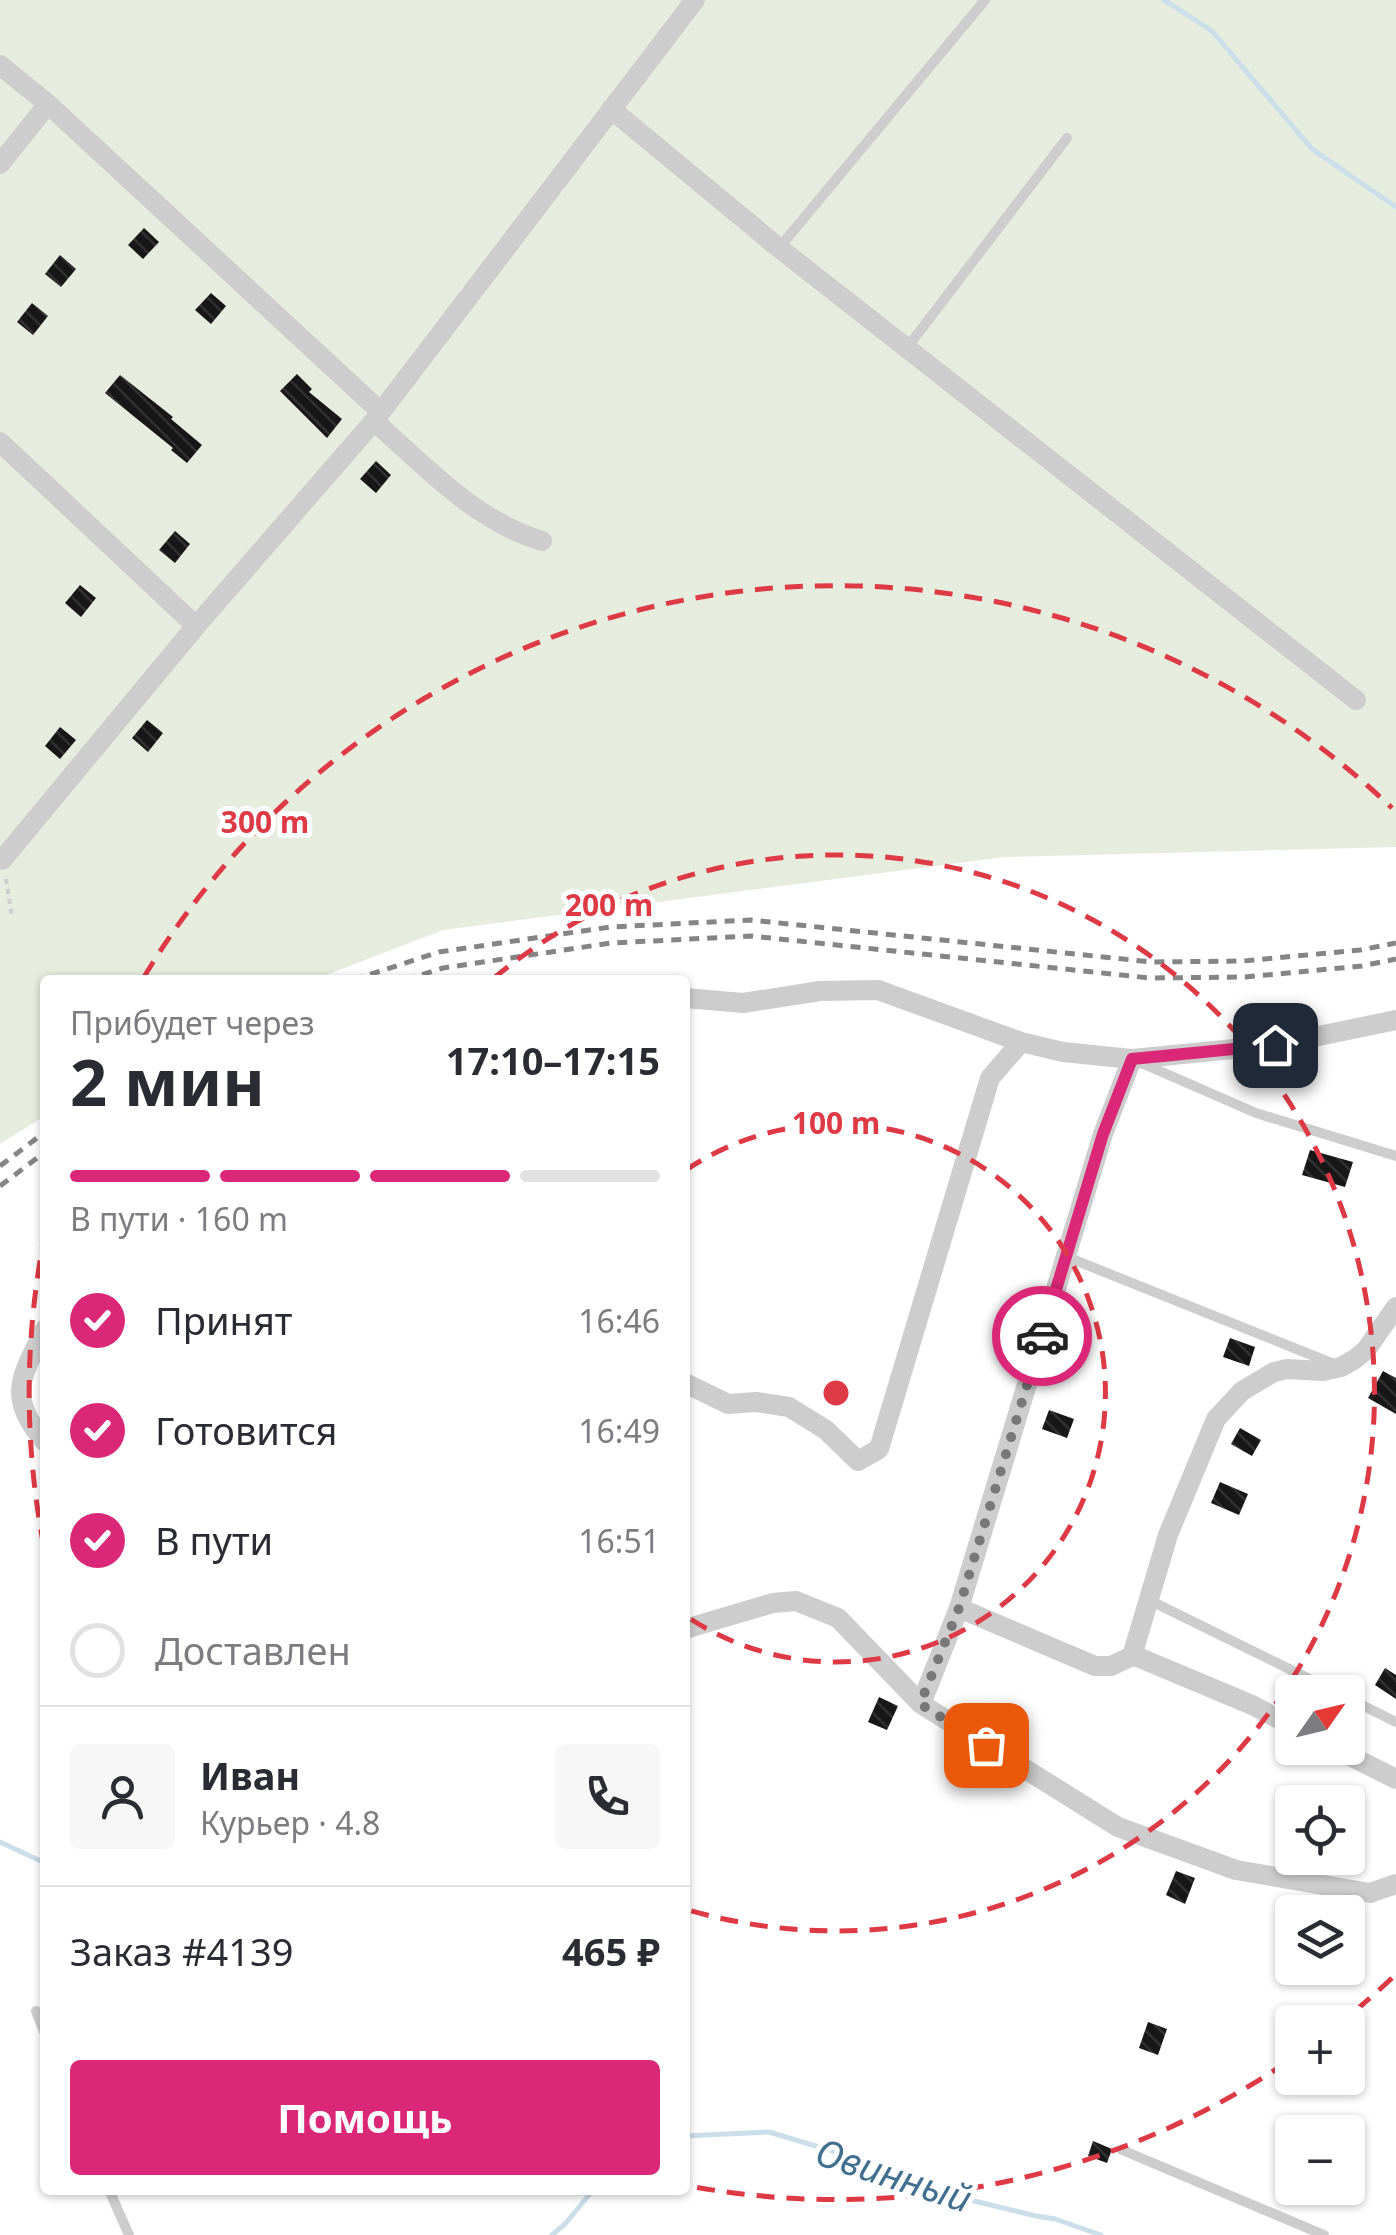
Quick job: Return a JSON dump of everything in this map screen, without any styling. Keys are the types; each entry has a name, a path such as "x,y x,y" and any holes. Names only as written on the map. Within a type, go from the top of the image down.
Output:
{"street":[{"path":"1,859 377,417 695,0"},
{"path":"0,65 48,104 476,508 515,533 542,541"},
{"path":"0,164 48,104"},
{"path":"611,109 779,248 1356,700"},
{"path":"0,442 196,626"},
{"path":"690,998 743,1003 820,991 878,990 1021,1042 1062,1052 1132,1059 1275,1045 1396,1020"},
{"path":"690,1385 728,1404 756,1402 789,1407 826,1430 858,1461 879,1449 990,1078 1021,1042"},
{"path":"920,1704 959,1608 1103,1134 1132,1059"},
{"path":"959,1608 1096,1666 1111,1666 1132,1656 1168,1535 1216,1419 1242,1391 1274,1372 1341,1367 1366,1350 1396,1307"},
{"path":"40,1339 25,1369 19,1397 31,1426 40,1436"},
{"path":"690,1628 773,1603 796,1601 838,1618 920,1704 1118,1827 1236,1870 1370,1893 1396,1884"},
{"path":"1132,1656 1275,1717"},
{"path":"1365,1764 1396,1780"}],"lane":[{"path":"779,248 984,0"},
{"path":"906,348 1068,138"},
{"path":"1132,1059 1256,1113 1396,1156"},
{"path":"1066,1256 1341,1367"},
{"path":"1149,1600 1301,1675"},
{"path":"1365,1706 1396,1722"},
{"path":"36,2010 40,2021"},
{"path":"1122,2150 1324,2235"},
{"path":"111,2195 129,2235"}],"path":[{"path":"1,859 12,918"}],"shaded area":[{"path":"0,0 1396,0 1396,847 1005,857 443,930 326,975 40,975 40,1119 0,1144"}],"building":[{"path":"144,228 159,242 143,259 128,245"},
{"path":"60,255 76,269 61,287 45,274"},
{"path":"211,293 226,306 211,324 195,310"},
{"path":"32,303 48,316 33,335 17,322"},
{"path":"297,374 312,389 309,392 342,419 327,438 280,391"},
{"path":"120,375 202,445 187,463 105,393"},
{"path":"376,461 391,475 376,493 360,479"},
{"path":"175,531 190,544 175,563 159,550"},
{"path":"80,585 96,598 81,617 65,603"},
{"path":"147,720 163,733 148,752 132,738"},
{"path":"60,727 76,740 60,759 45,746"},
{"path":"1310,1150 1353,1162 1345,1187 1302,1175"},
{"path":"1230,1338 1255,1347 1249,1366 1223,1357"},
{"path":"1383,1371 1396,1378 1396,1414 1368,1398"},
{"path":"1049,1410 1074,1419 1067,1438 1042,1429"},
{"path":"1240,1428 1261,1440 1252,1456 1231,1444"},
{"path":"1220,1482 1248,1494 1239,1515 1211,1503"},
{"path":"1385,1668 1396,1675 1396,1699 1375,1685"},
{"path":"879,1697 898,1706 887,1730 868,1722"},
{"path":"1176,1871 1195,1878 1185,1904 1166,1895"},
{"path":"1148,2022 1167,2029 1158,2055 1139,2048"},
{"path":"1093,2141 1112,2149 1107,2163 1088,2156"}],"waterway":[{"path":"1164,0 1212,31 1312,149 1396,207"},
{"name":"Овинный","path":"0,1842 40,1861"},
{"name":"Овинный","path":"690,2136 769,2132 966,2199 1055,2219 1101,2235"},
{"path":"552,2235 589,2195"}],"railway":[{"path":"368,975 439,952 610,927 751,920 1151,962 1243,961 1396,943"},
{"path":"421,975 443,968 611,943 751,936 1150,978 1245,977 1396,959"},
{"path":"0,1166 40,1136"},
{"path":"0,1186 40,1156"}],"way so far":[{"path":"986,1745 920,1704 959,1608 1042,1336"}],"route":[{"path":"1042,1336 1103,1134 1132,1059 1275,1045"}]}
